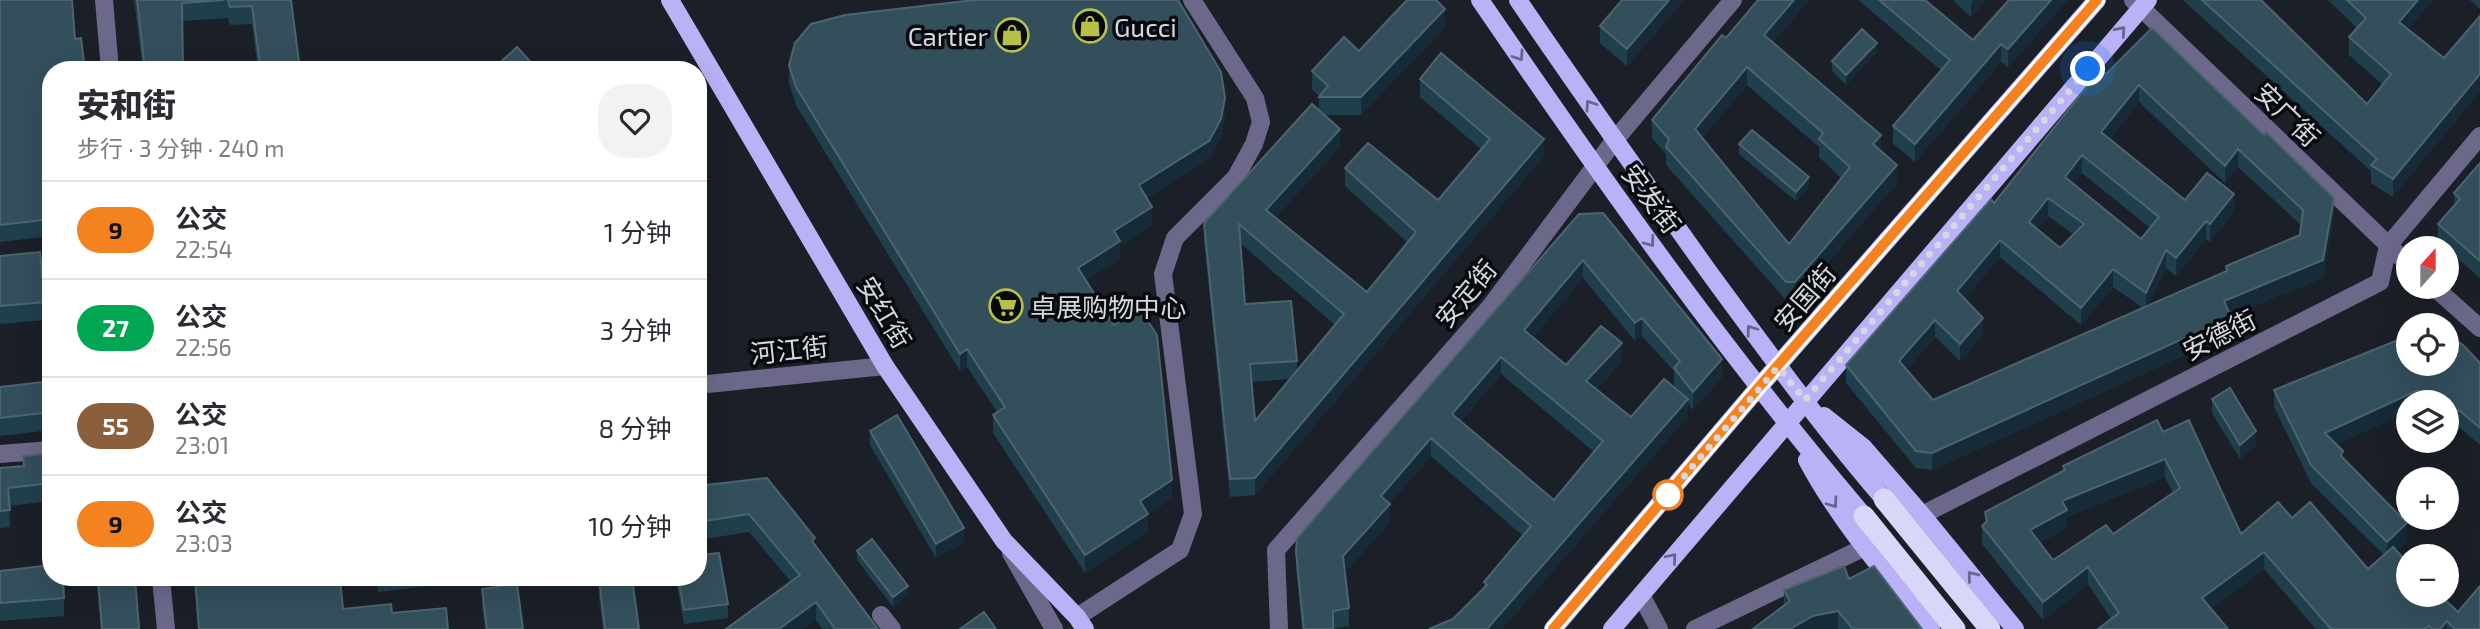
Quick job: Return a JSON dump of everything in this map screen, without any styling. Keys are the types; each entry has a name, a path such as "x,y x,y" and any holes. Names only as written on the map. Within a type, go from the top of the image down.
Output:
{"highway":[{"name":"安发街","path":"1884,499 1990,629"},
{"name":"安发街","path":"1864,516 1955,629"}],"main road":[{"name":"安红街","path":"670,0 706,61"},
{"name":"安发街","path":"1480,0 1595,168 1758,388 1864,516"},
{"name":"安发街","path":"1518,0 1614,141 1778,367 1832,439 1884,499"},
{"name":"安国街","path":"1553,629 1758,388 2097,0"},
{"path":"1612,629 2140,2"},
{"name":"安红街","path":"707,63 886,366 1004,541 1081,623"},
{"name":"安发街","path":"1805,400 1863,447 2015,629"},
{"name":"安发街","path":"1787,423 1822,488 1931,629"}],"street":[{"path":"104,0 109,61"},
{"path":"1081,623 1180,550 1193,514 1163,274 1175,238 1236,177 1254,144 1261,122 1255,98 1192,0"},
{"name":"安定街","path":"1279,629 1276,550 1490,307 1614,141 1733,0"},
{"name":"安广街","path":"2140,2 2396,253"},
{"name":"安德街","path":"1922,515 2380,282 2388,246 2480,136"},
{"path":"2447,299 2480,328"},
{"name":"河江街","path":"707,384 886,366"},
{"path":"0,454 42,451"},
{"path":"1004,541 1054,629"},
{"path":"1695,629 1865,547"},
{"path":"161,586 166,629"},
{"path":"1641,595 1660,629"}],"building":[{"path":"0,0 72,0 75,39 81,38 84,61 42,61 42,220 0,225"},
{"path":"137,0 224,0 182,3 183,61 144,61"},
{"path":"228,0 291,0 299,61 259,61 252,6 230,7"},
{"name":"卓展购物中心","path":"974,0 1178,0 1221,72 1225,98 1221,119 1209,141 1139,185 1152,207 1114,231 1120,241 1078,268 1114,325 1140,309 1157,335 1172,480 1140,501 1148,514 1085,555 993,415 1005,407 967,349 960,354 796,87 789,65 795,43 811,24 845,15"},
{"path":"1407,0 1436,0 1445,9 1361,97 1319,97 1328,86 1312,71 1344,37 1359,51"},
{"path":"1622,0 1669,0 1627,49 1600,26"},
{"path":"1758,0 1794,0 1764,35 1881,135 1873,144 1897,165 1795,282 1786,282 1666,147 1669,139 1652,120 1722,35 1726,38","holes":["1747,67 1823,133 1819,139 1850,167 1789,244 1695,129"]},
{"path":"1879,0 1925,0 1973,40 2009,0 2051,0 2008,49 2001,44 1915,144 1893,126 1950,60"},
{"path":"2202,0 2261,0 2367,104 2391,74 2349,37 2366,18 2347,0 2418,0 2399,22 2444,58 2480,16 2480,74 2393,179 2371,165 2377,159"},
{"path":"2152,28 2334,198 2323,260 2224,301 2231,317 1932,453 1916,451 1846,365 1991,199 1994,203 2100,70 2106,74","holes":["2139,85 2225,166 2238,149 2303,210 2300,235 2226,266 2227,271 1933,400 1899,361 1935,320 1960,344 1983,318 1957,291 2000,240 2081,308 2113,269 2146,293 2166,250 2176,258 2206,221 2210,224 2234,194 2207,173 2185,200 2101,132","2082,155 2159,217 2141,239 2065,177","2048,198 2084,224 2060,248 2029,222"]},
{"path":"1862,29 1877,43 1846,75 1832,61"},
{"path":"517,47 530,61 502,61"},
{"path":"1441,53 1544,139 1255,478 1230,479 1204,223 1312,104 1340,129 1266,210 1367,292 1416,232 1345,168 1368,143 1438,200 1490,139 1420,79","holes":["1239,224 1344,314 1255,421 1250,364 1297,361 1291,301 1245,304"]},
{"path":"1752,130 1809,177 1796,192 1739,144"},
{"path":"2480,163 2480,261 2459,242 2459,236 2452,236 2438,224 2460,199 2454,193"},
{"path":"1603,213 1722,359 1693,392 1674,368 1680,361 1642,318 1635,323 1583,260 1524,330 1566,365 1601,326 1622,343 1586,381 1631,417 1664,379 1688,399 1487,629 1429,629 1453,619 1487,585 1484,582 1531,526 1431,438 1381,496 1390,504 1343,556 1349,608 1333,611 1333,629 1304,629 1297,538 1579,214","holes":["1501,357 1603,441 1554,500 1452,414"]},
{"path":"40,252 42,302 0,306 0,256"},
{"path":"2396,341 2396,376 2459,376 2459,342 2480,363 2480,428 2459,410 2459,390 2396,390 2396,400 2325,433 2343,451 2341,456 2396,512 2396,530 2400,530 2387,542 2311,465 2274,390"},
{"path":"42,382 42,413 0,418 0,387"},
{"path":"2230,388 2256,431 2240,445 2212,399"},
{"path":"897,415 964,528 936,544 870,431"},
{"path":"2157,420 2163,432 2189,420 2241,534 2278,502 2292,518 2310,502 2368,569 2393,547 2396,550 2396,607 2453,607 2458,612 2480,586 2480,629 2455,629 2447,621 2440,629 2432,629 2429,626 2425,629 2331,629 2264,552 2202,598 2228,629 2098,629 2119,613 2088,567 2043,602 1982,526 1987,521 1985,512 2065,470 2063,466","holes":["2165,459 2180,488 2113,534 2106,525 2053,560 2030,530 2067,510 2062,501"]},
{"path":"42,454 42,484 8,488 10,510 0,511 0,468 24,466 23,456"},
{"path":"767,478 815,538 812,541 878,629 835,629 816,602 779,629 726,629 800,575 749,514 707,521 707,485"},
{"path":"872,539 908,586 893,597 857,551"},
{"path":"719,553 728,604 684,610 680,586 707,586 707,554"},
{"path":"42,566 42,586 63,586 64,598 0,603 0,571"},
{"path":"1844,566 1849,579 1874,566 1922,629 1853,629 1838,611 1813,616 1790,629 1753,629 1790,601 1784,590"},
{"path":"99,586 136,586 139,629 102,629"},
{"path":"196,586 341,586 343,609 391,604 392,613 446,608 448,629 199,629"},
{"path":"517,586 523,629 487,629 482,589"},
{"path":"600,586 633,586 639,629 605,629"},
{"path":"984,612 996,629 960,629"}],"bus line":[{"name":"9","path":"1553,629 1758,388 2097,0"}],"place":[{"name":"Gucci","path":"1090,26"},
{"name":"Cartier","path":"1012,35"},
{"name":"卓展购物中心","path":"1006,306"}],"route":[{"path":"1668,495 1778,367 1805,400 2088,69"}]}
